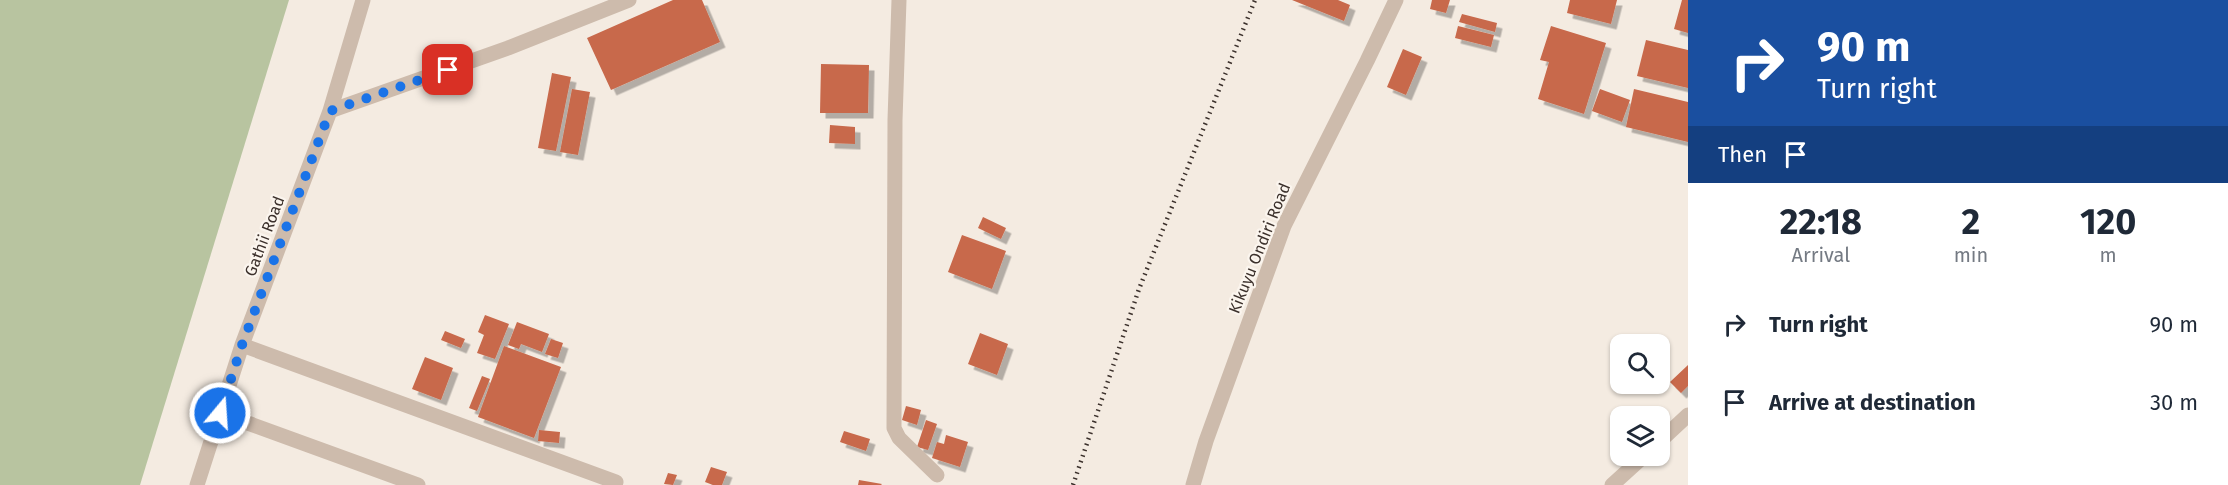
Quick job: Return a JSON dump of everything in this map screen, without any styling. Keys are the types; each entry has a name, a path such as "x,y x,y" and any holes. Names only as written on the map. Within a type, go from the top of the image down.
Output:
{"street":[{"name":"Gathii Road","path":"197,485 242,345 330,111 363,0"},
{"path":"330,111 508,48 629,0"},
{"path":"899,0 895,120 894,428 899,438 937,475"},
{"name":"Kikuyu Ondiri Road","path":"1193,485 1206,441 1284,226 1367,62 1395,0"},
{"path":"242,345 616,482"},
{"path":"220,413 418,485"},
{"path":"1670,432 1688,415"},
{"path":"1612,485 1633,466"}],"green space":[{"path":"0,0 289,0 140,485 0,485"}],"building":[{"path":"673,0 702,0 720,42 611,90 587,38"},
{"path":"1292,0 1338,0 1350,5 1344,21"},
{"path":"1432,0 1450,0 1446,13 1430,9"},
{"path":"1570,0 1617,0 1611,24 1567,13"},
{"path":"1682,0 1688,0 1688,33 1674,29"},
{"path":"1462,14 1497,23 1495,32 1459,22"},
{"path":"1458,26 1494,35 1491,47 1455,38"},
{"path":"1551,26 1606,43 1584,114 1538,99 1549,62 1540,60"},
{"path":"1646,40 1688,50 1688,88 1637,76"},
{"path":"1403,49 1422,57 1406,95 1387,87"},
{"path":"821,64 869,65 868,113 820,113"},
{"path":"552,73 571,77 556,151 538,148"},
{"path":"572,89 590,92 578,155 560,152"},
{"path":"1600,89 1630,100 1622,122 1592,111"},
{"path":"1634,89 1688,102 1688,142 1626,127"},
{"path":"830,125 855,127 855,144 829,143"},
{"path":"983,217 1006,228 1001,239 978,228"},
{"path":"962,235 1006,251 992,289 948,272"},
{"path":"485,315 509,324 495,359 477,353 484,335 478,332"},
{"path":"517,322 549,334 542,352 521,344 519,349 508,345"},
{"path":"445,331 465,339 461,348 441,340"},
{"path":"980,333 1008,344 997,375 968,364"},
{"path":"551,339 563,343 558,358 545,354"},
{"path":"504,346 561,367 534,438 478,417"},
{"path":"425,357 453,368 441,400 412,389"},
{"path":"1688,365 1688,386 1681,393 1670,382"},
{"path":"482,376 490,379 477,411 469,408"},
{"path":"906,406 921,410 917,425 902,420"},
{"path":"926,420 937,424 928,450 917,447"},
{"path":"539,430 560,432 559,443 538,441"},
{"path":"844,431 870,439 866,451 840,442"},
{"path":"946,435 968,442 960,467 932,458 937,442 944,444"},
{"path":"711,467 727,472 722,485 705,482"},
{"path":"668,473 677,475 673,485 664,484"},
{"path":"859,480 882,484 858,485"}],"railway":[{"path":"1073,485 1139,289 1255,0"}],"route":[{"path":"220,413 242,345 330,111 448,70"}]}
